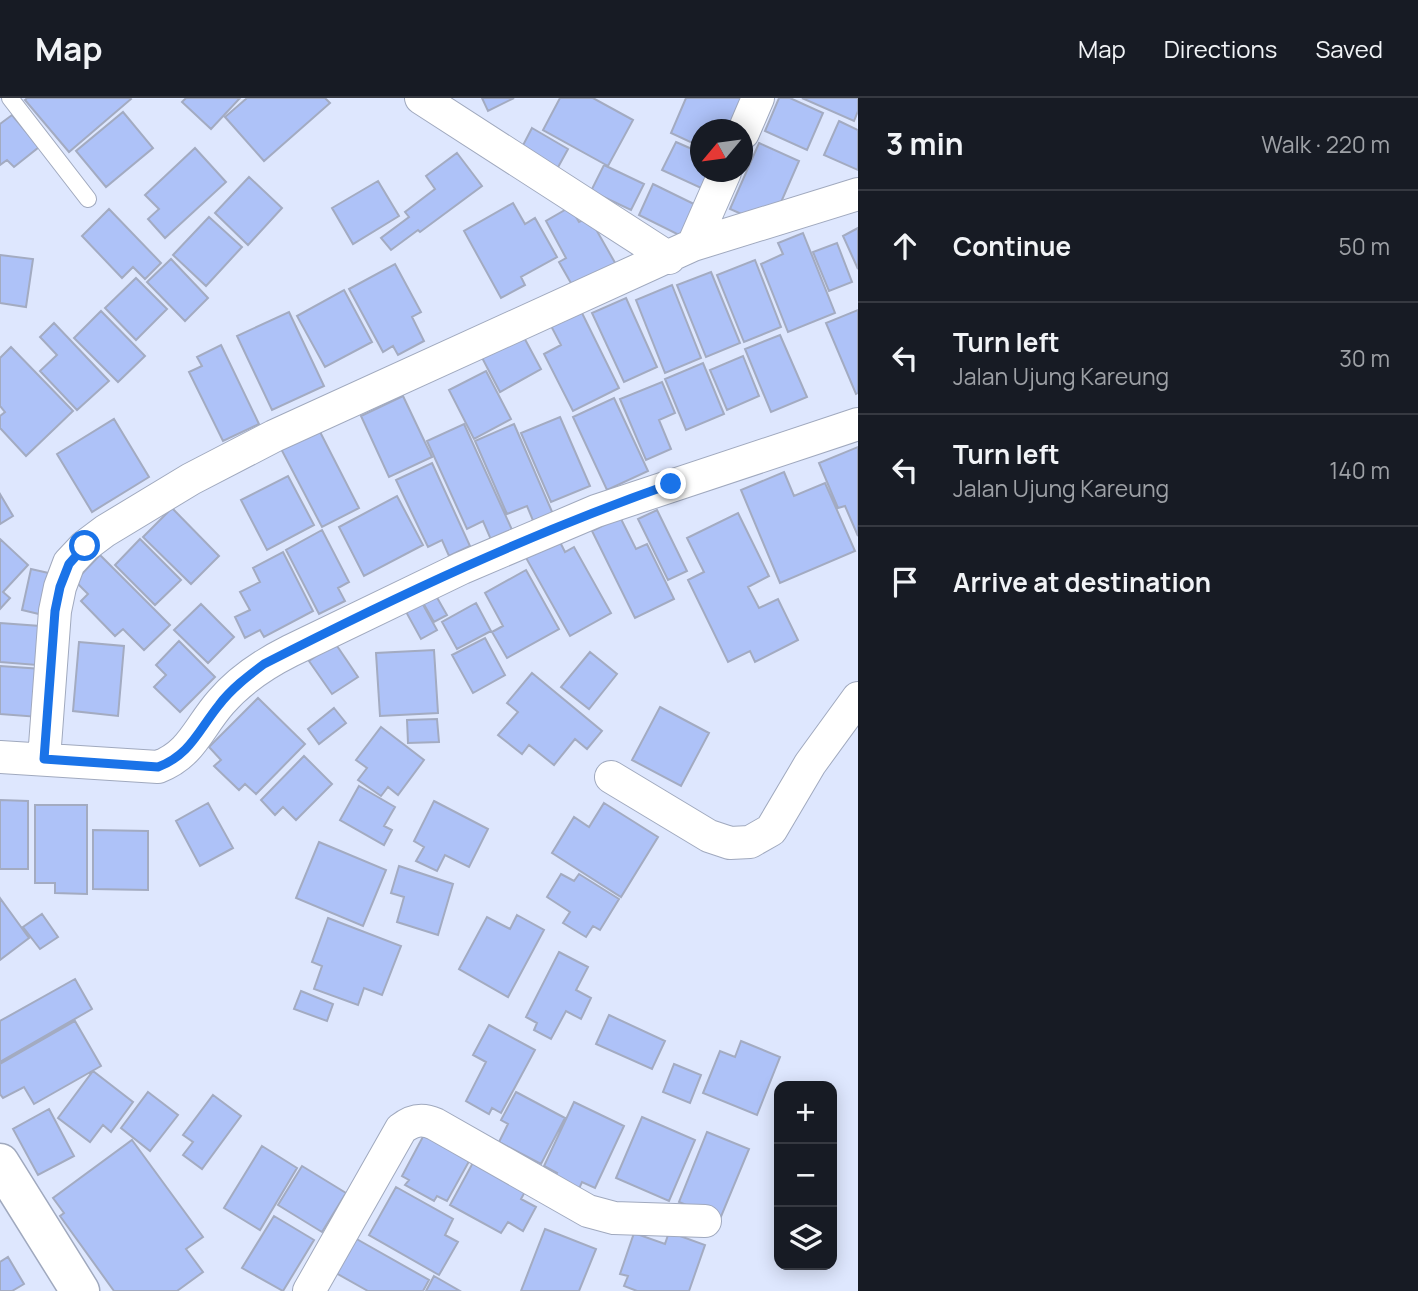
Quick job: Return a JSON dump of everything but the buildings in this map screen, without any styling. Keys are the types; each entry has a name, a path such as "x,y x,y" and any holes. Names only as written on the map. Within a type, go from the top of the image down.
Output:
{"main road":[{"path":"0,1163 80,1291"}],"street":[{"path":"421,98 681,252"},
{"path":"749,119 758,98"},
{"path":"681,252 720,182"},
{"path":"44,759 55,611 69,564 85,546 151,501 274,436 681,252 858,194"},
{"path":"0,757 136,767 158,767 175,761 187,749 220,703 240,682 264,664 290,651 462,568 596,510 858,424"},
{"path":"611,777 709,836 730,843 751,842 771,830 810,764 858,698"},
{"path":"309,1291 401,1129 409,1123 421,1120 435,1124 588,1211 614,1217 705,1221"}],"lane":[{"path":"10,98 88,199"}],"route":[{"path":"85,546 69,564 55,611 44,759 158,767 175,761 187,749 220,703 240,682 264,664 518,542 596,510 671,484"}]}
